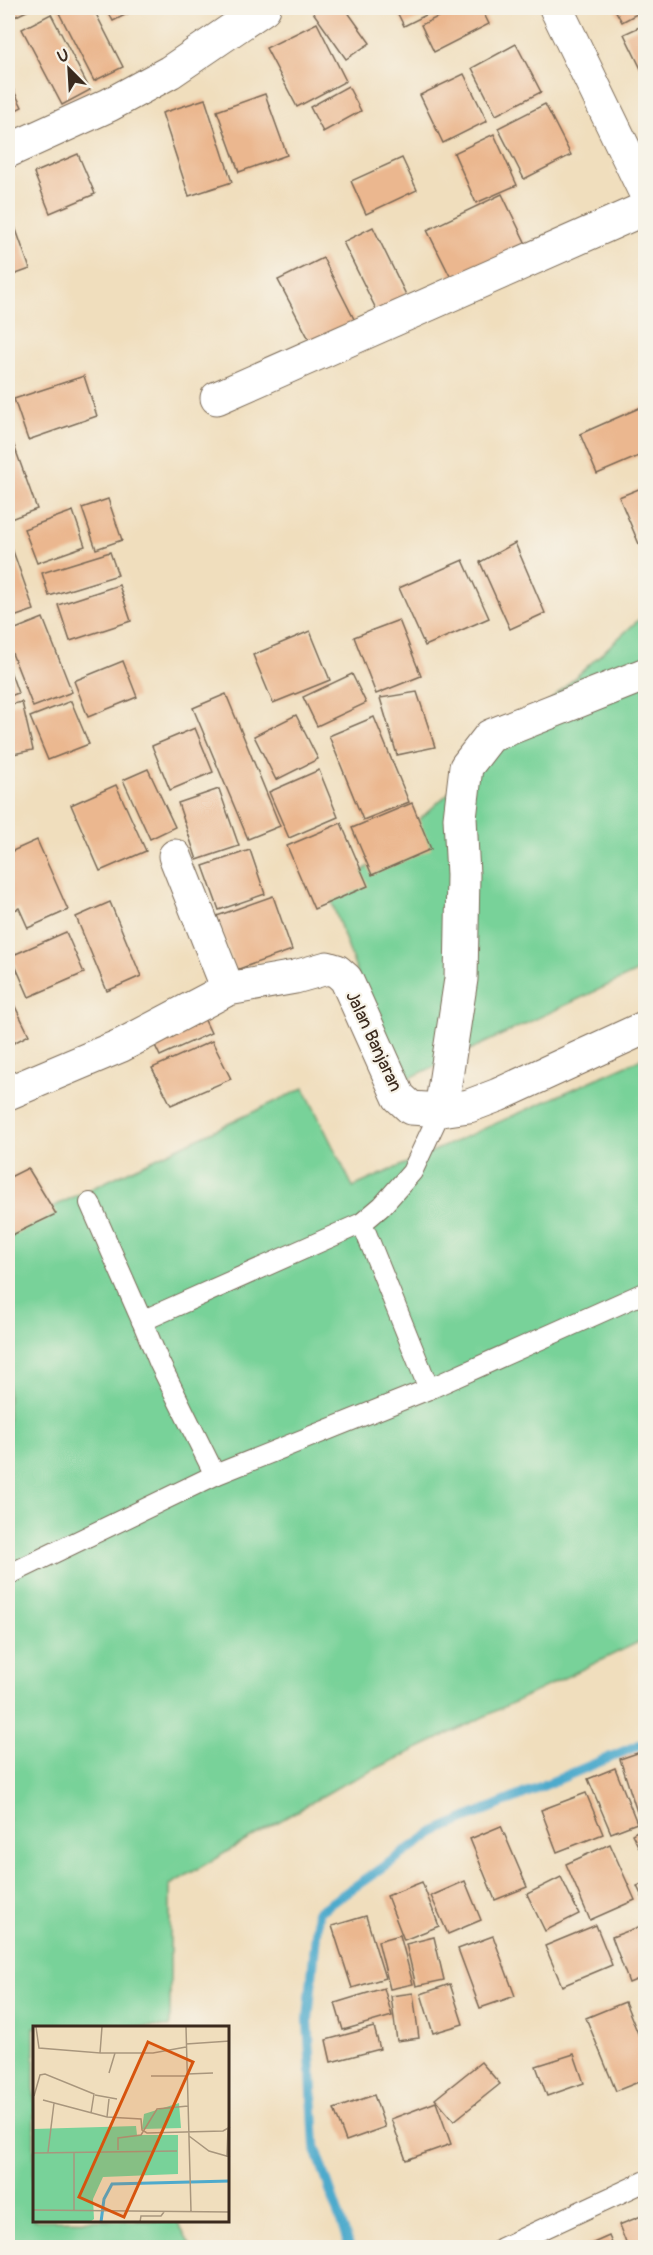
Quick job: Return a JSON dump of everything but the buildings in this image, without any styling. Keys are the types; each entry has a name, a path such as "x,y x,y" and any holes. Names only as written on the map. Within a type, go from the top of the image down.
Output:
{"street":[{"path":"8,151 109,105 170,72 264,8"},
{"path":"217,398 644,189 556,8"},
{"path":"441,1110 461,979 464,875 460,818 466,767 490,736 645,674"},
{"path":"175,856 228,989"},
{"name":"Jalan Banjaran","path":"8,1093 122,1045 228,989 295,977 327,968 338,971 346,979 399,1097 411,1108 441,1110 469,1106 498,1095 645,1027"}],"lane":[{"path":"142,1321 362,1223 382,1206 412,1172 441,1110"},
{"path":"90,1203 159,1362 215,1475"},
{"path":"362,1223 429,1389"},
{"path":"8,1575 215,1475 429,1389 645,1292"},
{"path":"502,2247 645,2181"}],"green space":[{"path":"645,614 645,968 397,1084 331,900"},
{"path":"645,1057 645,1639 338,1787 170,1885 170,2026 33,2026 33,2222 178,2222 191,2247 8,2247 8,1228 304,1088 353,1187"}],"waterway":[{"path":"350,2248 315,2146 308,2020 318,1912 434,1832 646,1742"}]}
